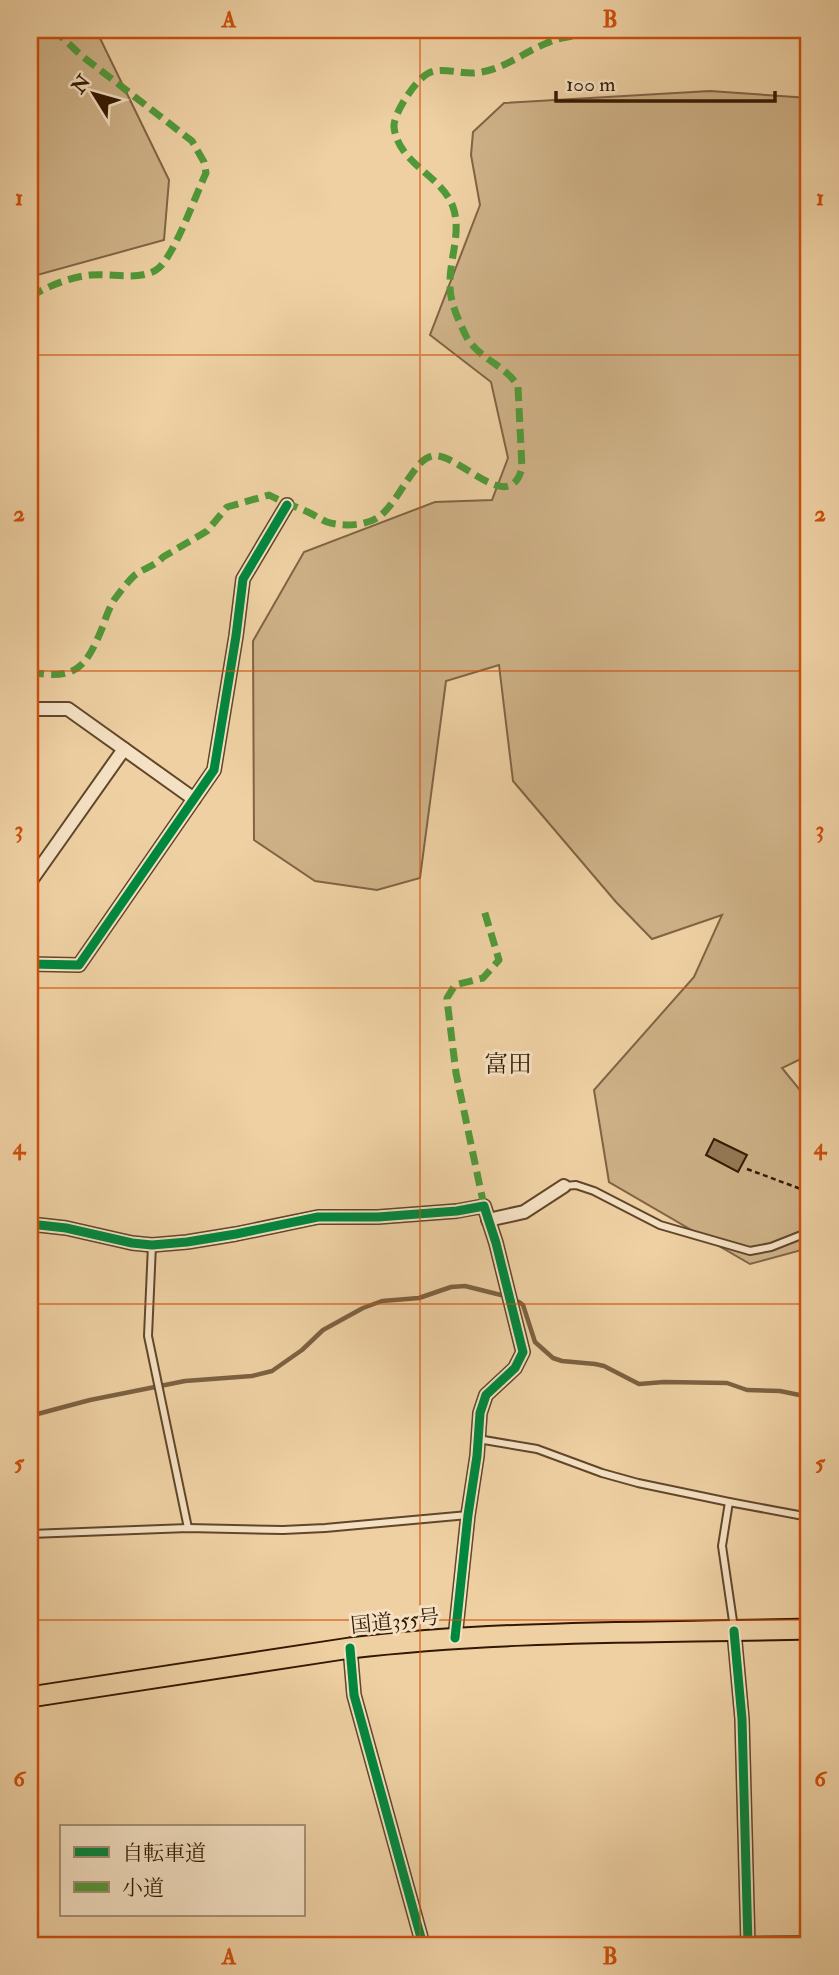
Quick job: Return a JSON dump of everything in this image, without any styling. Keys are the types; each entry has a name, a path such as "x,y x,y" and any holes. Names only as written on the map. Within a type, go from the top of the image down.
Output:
{"highway":[{"name":"国道355号","path":"30,1696 350,1648 454,1638 809,1629"}],"street":[{"path":"30,964 79,965 214,769 243,579 287,505"},
{"path":"30,716 34,709 68,709 194,799"},
{"path":"30,882 124,749"},
{"path":"488,1220 524,1212 564,1186"},
{"path":"30,1224 66,1228 152,1245 236,1234 318,1217 404,1215 484,1206 523,1352 515,1368 485,1395 480,1413 454,1638"},
{"path":"734,1631 742,1719 748,1944"},
{"path":"350,1648 354,1695 423,1945"},
{"path":"629,1945 809,1943"}],"lane":[{"path":"564,1186 576,1185 594,1191 660,1225 750,1251 771,1247 809,1232"},
{"path":"152,1245 148,1336 188,1528"},
{"path":"478,1438 537,1449 602,1473 809,1517"},
{"path":"729,1502 722,1546 734,1631"},
{"path":"30,1534 188,1528 283,1530 468,1516"}],"path":[{"path":"747,1169 809,1192"}],"shaded area":[{"path":"30,30 96,30 169,180 164,240 30,277"},
{"path":"710,91 809,98 809,1055 782,1068 809,1101 809,1248 750,1264 609,1182 594,1090 694,977 722,915 652,939 616,902 513,781 499,665 446,681 420,878 377,890 315,881 254,840 253,641 304,552 435,502 492,500 508,458 491,382 430,335 480,205 471,155 473,132 504,103"}],"building":[{"path":"714,1139 747,1155 738,1172 706,1155"}],"waterway":[{"path":"30,1416 90,1400 185,1381 252,1376 272,1371 302,1350 323,1330 382,1301 419,1298 451,1287 465,1286 501,1295"},
{"path":"519,1302 523,1305 535,1342 553,1358 562,1361 604,1366 639,1384 727,1383 747,1390 780,1391 809,1397"}],"marked path":[{"path":"30,297 75,278 91,275 141,275 156,270 170,254 206,173 204,162 192,141 82,56 54,30"},
{"path":"30,672 59,674 78,668 91,652 114,600 130,580 207,531 227,507 269,495 333,524 361,524 384,513 417,467 432,456 443,457 495,485 506,487 515,482 522,468 518,387 508,374 471,344 463,330 450,292 456,236 453,207 440,186 403,151 397,140 395,121 406,98 427,74 438,71 484,72 552,41 592,30"},
{"path":"805,30 805,44 809,51"},
{"path":"484,910 499,960 483,978 455,985 447,998 456,1073 484,1206"}],"cycle path":[{"path":"30,964 79,965 214,770 243,579 287,505"},
{"path":"30,1224 66,1228 152,1245 236,1234 318,1217 378,1217 457,1211 484,1206 523,1352 515,1368 486,1395 480,1413 455,1638"},
{"path":"734,1631 742,1719 748,1945"},
{"path":"350,1648 354,1695 423,1945"}],"district":[{"name":"富田","path":"508,1064"}]}
